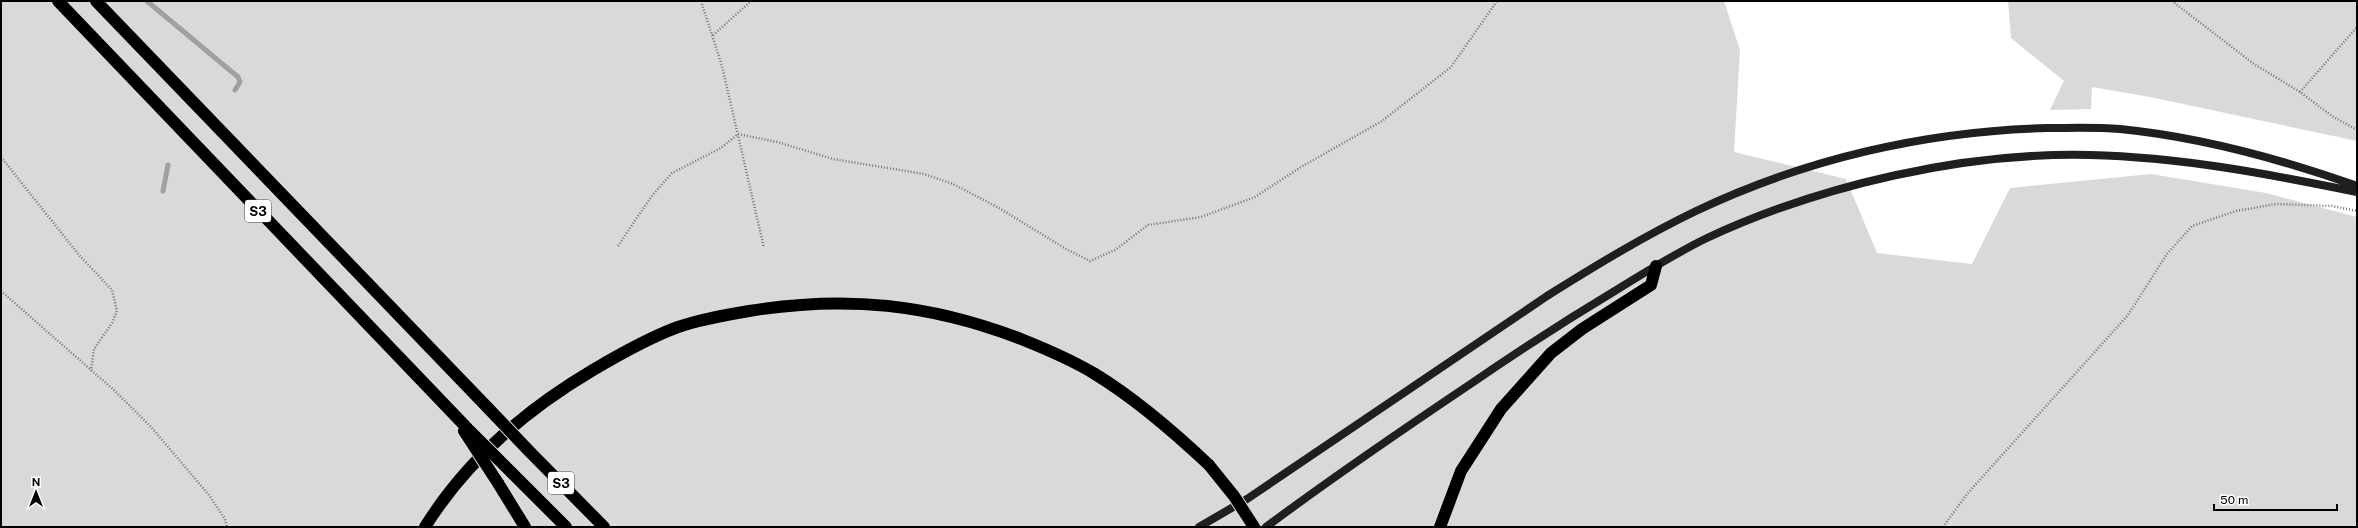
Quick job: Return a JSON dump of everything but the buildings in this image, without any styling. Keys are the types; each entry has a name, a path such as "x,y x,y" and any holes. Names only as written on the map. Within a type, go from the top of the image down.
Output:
{"highway":[{"name":"S3","path":"58,1 456,417 465,429 566,527"},
{"name":"S3","path":"96,1 604,527"},
{"path":"1440,527 1461,471 1501,409 1551,353 1588,325 1651,285 1656,266"},
{"path":"425,527 460,478 528,412 559,390 628,350 678,328 716,316 819,302 867,303 931,311 994,329 1044,348 1095,374 1151,414 1209,465 1231,492 1254,527"},
{"path":"465,429 525,527"}],"main road":[{"path":"1199,527 1247,499 1547,296 1596,266 1696,211 1791,173 1886,147 1939,138 2009,129 2119,129 2231,148 2317,172 2357,186"},
{"path":"1266,527 1419,418 1537,338 1656,266 1706,239 1752,220 1842,189 1901,174 2012,158 2088,155 2156,158 2247,171 2357,192"}],"path":[{"path":"702,1 713,35 738,134 764,248"},
{"path":"713,35 751,1"},
{"path":"738,134 776,142 833,159 924,174 953,184 999,208 1066,249 1090,261 1115,250 1148,225 1201,217 1255,197 1301,167 1382,121 1451,67 1497,1"},
{"path":"2172,1 2254,64 2300,92 2332,116 2357,130"},
{"path":"2300,92 2357,27"},
{"path":"618,246 650,197 672,173 721,148 738,134"},
{"path":"1,157 79,255 112,290 117,311 112,323 94,350 91,371"},
{"path":"1943,527 1967,494 2128,315 2167,254 2192,226 2236,211 2276,204 2332,206 2357,211"},
{"path":"1,291 91,371 152,428 209,495 225,519 227,527"}],"shaded area":[{"path":"1,1 1724,1 1740,50 1734,152 1846,179 1877,253 1972,264 2010,188 2151,174 2266,193 2357,217 2357,527 1,527"},
{"path":"2008,1 2357,1 2357,141 2150,97 2092,87 2091,109 2050,110 2064,81 2011,38"}],"waterway":[{"path":"147,1 238,77 240,82 235,90"},
{"path":"163,191 168,165"}]}
